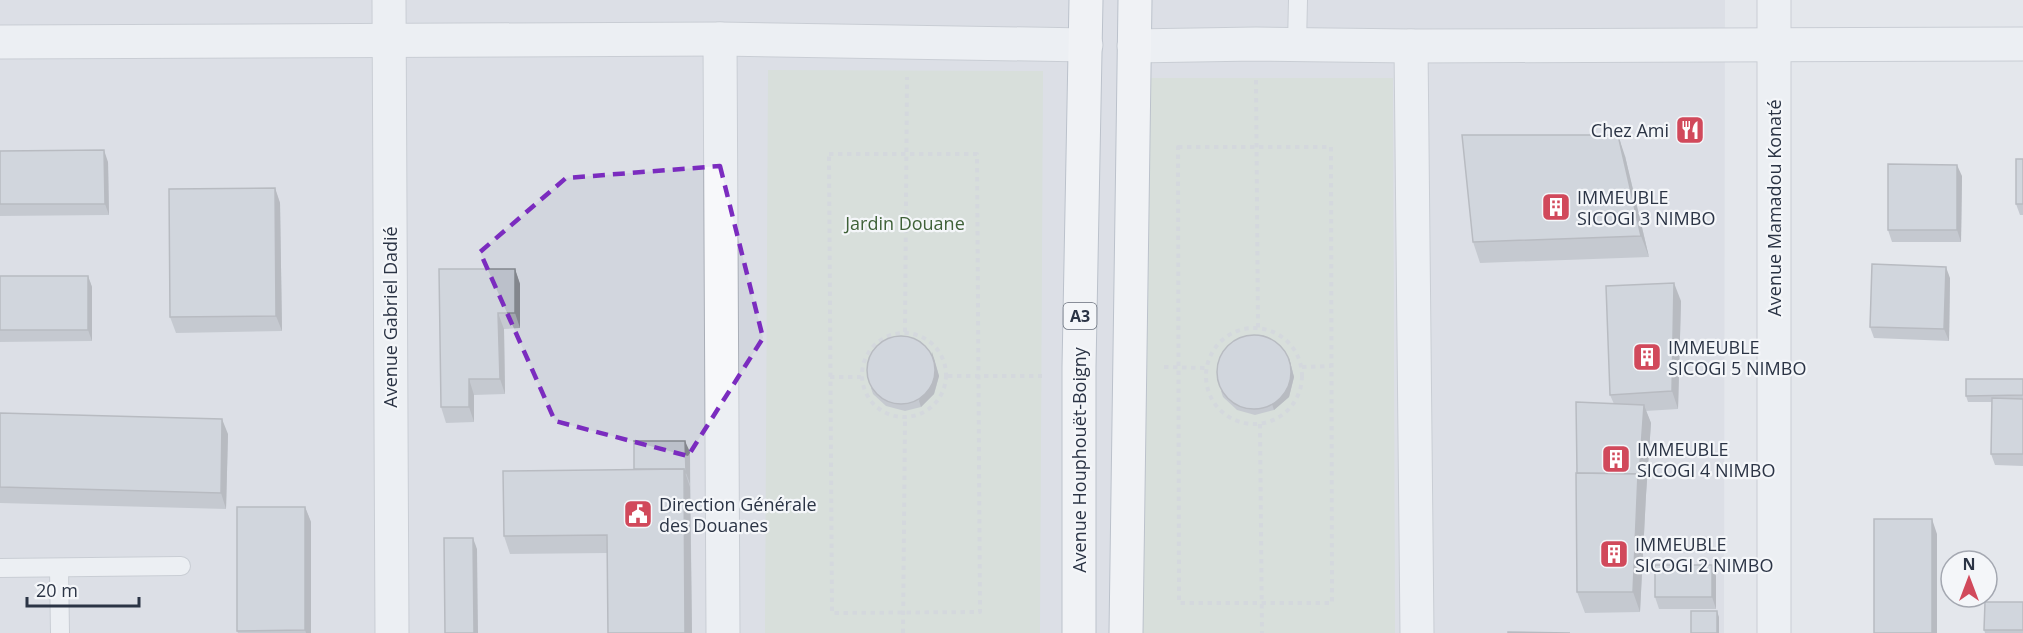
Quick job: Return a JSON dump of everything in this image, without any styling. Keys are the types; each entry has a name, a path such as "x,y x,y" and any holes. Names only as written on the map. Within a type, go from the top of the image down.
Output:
{"highway":[{"name":"Avenue Houphouët-Boigny","path":"1079,633 1079,376 1086,0"},
{"path":"1126,633 1135,0"}],"street":[{"name":"Avenue Gabriel Dadié","path":"389,0 392,633"},
{"name":"Avenue Mamadou Konaté","path":"1774,0 1774,633"},
{"path":"720,39 723,633"},
{"path":"0,42 720,39 907,44 1086,45"},
{"path":"1134,46 2023,44"},
{"path":"1411,46 1417,633"}],"lane":[{"path":"1297,44 1298,0"},
{"path":"0,568 181,567"},
{"path":"59,568 60,633"}],"path":[{"path":"905,332 907,44"},
{"path":"1256,44 1258,328"},
{"path":"1178,147 1257,147 1331,147 1332,603 1179,603 1178,147"},
{"path":"829,154 977,154 979,376 980,612 832,613 829,154"},
{"path":"1258,328 1278,334 1294,348 1302,367 1302,387 1293,405 1278,418 1260,424 1242,423 1226,415 1213,402 1206,386 1206,368 1215,346 1235,332 1258,328"},
{"path":"905,332 920,335 934,345 945,359 948,376 941,397 925,413 905,418 887,415 874,406 864,393 861,377 866,355 881,339 905,332"},
{"path":"1302,367 1332,366"},
{"path":"948,376 1079,376"},
{"path":"830,377 861,377"},
{"path":"903,633 905,418"},
{"path":"1260,424 1262,633"}],"highlighted area":[{"path":"720,166 763,338 688,456 555,421 480,252 566,178"}],"shaded area":[{"path":"0,0 1725,0 1724,633 0,633"}],"green space":[{"name":"Jardin Douane","path":"768,70 1043,71 1040,633 765,633"},
{"path":"1121,78 1393,78 1395,633 1123,633"}],"building":[{"name":"IMMEUBLE SICOGI 3 NIMBO","path":"1462,135 1618,135 1641,236 1473,242"},
{"path":"104,150 105,204 0,204 0,151"},
{"path":"2016,159 2023,159 2023,204 2016,204"},
{"path":"1888,164 1957,165 1957,230 1888,230"},
{"path":"275,188 276,316 170,317 169,189"},
{"path":"1872,264 1946,267 1944,329 1870,327"},
{"path":"439,269 515,269 515,313 498,313 500,379 469,379 469,407 441,407"},
{"path":"0,276 88,276 88,330 0,330"},
{"name":"IMMEUBLE SICOGI 5 NIMBO","path":"1674,283 1672,391 1610,395 1606,286"},
{"path":"1254,335 1275,341 1285,351 1291,372 1285,393 1275,403 1254,409 1233,403 1223,393 1217,372 1223,351 1233,341"},
{"path":"894,336 908,336 920,341 930,351 935,370 930,389 920,399 908,404 894,404 882,399 872,389 867,377 867,363 872,351 882,341"},
{"path":"1966,379 2023,379 2023,395 1966,396"},
{"path":"1992,398 2023,399 2023,454 1991,454"},
{"name":"IMMEUBLE SICOGI 4 NIMBO","path":"1576,402 1644,405 1639,477 1638,474 1577,473"},
{"path":"0,413 222,419 221,493 0,487"},
{"path":"634,441 685,441 686,473 684,469 634,469"},
{"path":"684,469 685,633 608,633 607,535 504,536 503,471"},
{"name":"IMMEUBLE SICOGI 2 NIMBO","path":"1576,473 1638,474 1633,592 1577,592"},
{"path":"237,507 305,507 305,630 237,631"},
{"path":"1874,519 1932,519 1932,633 1874,633"},
{"path":"444,538 473,538 474,633 445,633"},
{"path":"1655,565 1712,565 1712,597 1655,597"},
{"path":"1999,602 2023,602 2023,630 1984,630 1985,609 1999,609"},
{"path":"1691,611 1717,611 1717,633 1691,633"},
{"path":"1508,632 1570,633 1508,633"}],"place":[{"name":"Chez Ami","path":"1690,130"},
{"name":"IMMEUBLE SICOGI 3 NIMBO","path":"1556,207"},
{"name":"IMMEUBLE SICOGI 5 NIMBO","path":"1647,357"},
{"name":"IMMEUBLE SICOGI 4 NIMBO","path":"1616,459"},
{"name":"Direction Générale des Douanes","path":"638,514"},
{"name":"IMMEUBLE SICOGI 2 NIMBO","path":"1614,554"}]}
